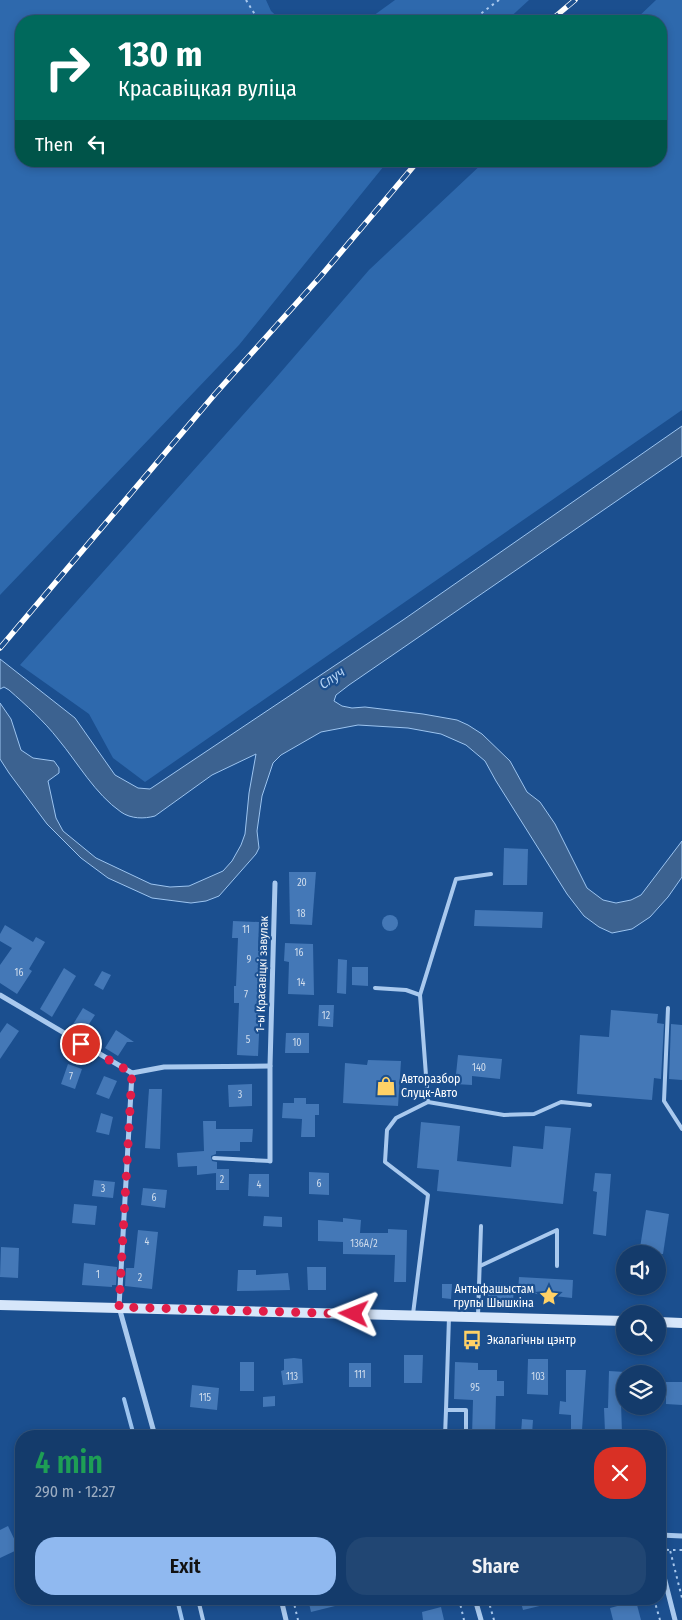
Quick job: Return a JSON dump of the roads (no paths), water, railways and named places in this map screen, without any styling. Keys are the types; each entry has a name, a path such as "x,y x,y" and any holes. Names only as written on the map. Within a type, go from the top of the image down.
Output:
{"main road":[{"path":"0,1305 616,1321"},
{"path":"666,1322 682,1323"}],"street":[{"name":"1-ы Красавіцкі завулак","path":"270,1161 270,1066 275,883"},
{"path":"0,995 132,1073 164,1067 270,1066"},
{"path":"132,1073 119,1307 153,1430"},
{"path":"666,1535 682,1536"},
{"path":"666,1586 674,1620"},
{"path":"282,1605 286,1620"},
{"path":"477,1605 481,1620"}],"lane":[{"path":"428,1102 420,995 456,879 491,874"},
{"path":"375,988 406,990 420,995"},
{"path":"668,1008 664,1101 682,1129"},
{"path":"412,1316 428,1195 385,1162 387,1130 396,1118 428,1102 504,1115 534,1114 561,1102 590,1105"},
{"path":"214,1158 270,1161"},
{"path":"478,1318 481,1226"},
{"path":"480,1266 557,1230 557,1266"},
{"path":"445,1430 448,1317"},
{"path":"446,1410 466,1410 466,1430"},
{"path":"199,1605 203,1620"}],"water":[{"name":"Случ","path":"682,426 682,456 349,685 336,695 334,701 342,706 352,708 365,707 457,720 482,734 510,761 527,792 540,802 555,824 587,888 603,900 616,903 631,900 641,895 682,841 682,877 668,897 650,917 632,929 612,933 599,927 584,916 567,894 485,761 466,745 441,734 408,728 358,725 321,732 281,755 273,763 262,796 257,831 259,848 256,854 219,896 206,901 191,903 152,898 108,878 81,858 47,824 0,759 0,703 11,719 21,750 33,758 54,761 59,768 59,773 48,781 56,818 63,831 96,858 151,884 170,887 189,886 223,871 232,861 245,834 249,793 256,754 212,775 155,816 142,818 129,816 121,812 103,796 87,778 53,732 35,713 9,690 4,687 0,689 0,659 75,718 115,775 138,788 150,789 403,620"}],"waterway":[{"path":"124,1399 132,1430"},
{"path":"178,1605 182,1620"}],"railway":[{"path":"557,15 575,0"},
{"path":"0,648 215,394 320,277 413,167"}],"place":[{"name":"Авторазбор Слуцк-Авто","path":"386,1086"},
{"name":"Антыфашыстам групы Шышкіна","path":"549,1296"},
{"name":"Экалагічны цэнтр","path":"472,1340"}]}
